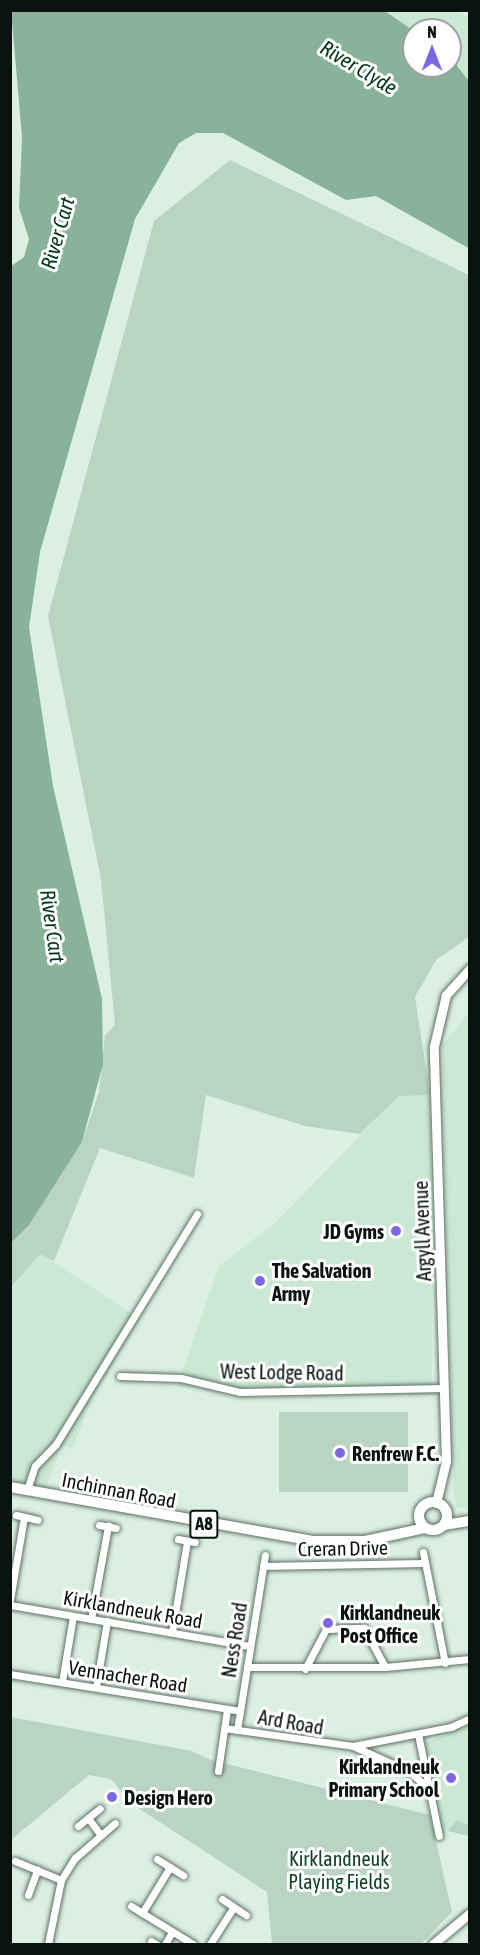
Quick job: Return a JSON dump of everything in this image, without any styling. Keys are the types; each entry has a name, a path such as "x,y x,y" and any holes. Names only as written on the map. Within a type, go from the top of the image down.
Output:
{"main road":[{"name":"Inchinnan Road","path":"10,1487 314,1541 354,1542 425,1528 446,1520"},
{"name":"Inchinnan Road","path":"399,1533 419,1518 424,1506 436,1503"},
{"path":"436,1503 446,1520 465,1521"},
{"path":"419,1518 425,1528"}],"street":[{"name":"Argyll Avenue","path":"436,1503 446,1461 434,1046 446,995 470,968"},
{"path":"27,1490 35,1466 56,1444 197,1214"},
{"name":"West Lodge Road","path":"120,1376 181,1378 240,1392 444,1388"},
{"path":"10,1603 20,1516 37,1520"},
{"path":"99,1525 116,1528"},
{"path":"91,1619 108,1526"},
{"path":"172,1632 191,1542 178,1539"},
{"path":"423,1552 445,1663"},
{"name":"Ness Road","path":"237,1730 265,1555"},
{"name":"Creran Drive","path":"263,1566 424,1563"},
{"name":"Kirklandneuk Road","path":"10,1603 250,1646"},
{"path":"62,1682 73,1616"},
{"path":"96,1687 107,1621"},
{"path":"305,1669 326,1629 364,1628 385,1667"},
{"path":"247,1667 305,1669 385,1667 470,1659"},
{"name":"Vennacher Road","path":"10,1674 240,1711"},
{"path":"219,1771 227,1709"},
{"name":"Ard Road","path":"353,1746 418,1734 470,1718"},
{"name":"Ard Road","path":"224,1728 353,1746 408,1771 429,1788"},
{"path":"418,1734 439,1836"},
{"path":"78,1826 100,1808"},
{"path":"88,1818 101,1835"},
{"path":"48,1944 61,1880 101,1835 115,1823"},
{"path":"157,1859 183,1875"},
{"path":"15,1861 61,1880"},
{"path":"142,1913 170,1867"},
{"path":"28,1895 37,1870"},
{"path":"222,1899 246,1915"},
{"path":"131,1906 193,1944"},
{"path":"210,1944 233,1908"},
{"path":"433,1944 470,1913"},
{"path":"165,1944 172,1932"}],"shaded area":[{"path":"386,11 457,11 469,18 469,81 462,72 462,18 402,18 402,22"},
{"path":"469,1012 469,1509 457,1507 454,1497 442,1046"},
{"path":"430,1095 432,1395 177,1387 219,1266 275,1223 399,1096"},
{"path":"40,1253 140,1319 91,1401 73,1448 61,1447 46,1488 11,1480 11,1287"},
{"name":"Kirklandneuk Primary School","path":"469,1725 469,1836 443,1829 425,1743"}],"green space":[{"path":"230,160 469,275 469,937 436,960 415,997 430,1095 399,1096 360,1134 305,1126 206,1095 194,1178 100,1148 54,1261 40,1254 11,1287 11,1243 29,1225 82,1142 99,1092 105,1035 115,1025 101,879 48,616 154,221"},
{"name":"Renfrew F.C.","path":"279,1412 408,1412 408,1492 279,1492"},
{"name":"Kirklandneuk Playing Fields","path":"11,1717 192,1751 211,1760 430,1815 452,1912 421,1944 272,1944 267,1892 132,1804 111,1779 89,1775 11,1840"},
{"path":"457,1820 469,1826 469,1836 448,1831"}],"water":[{"path":"11,10 385,11 402,23 402,78 462,78 462,72 469,81 470,249 376,196 346,200 223,133 196,133 179,143 135,219 40,552 29,627 53,786 102,999 103,1064 82,1142 29,1225 11,1243 10,267 24,257 29,239 19,208 22,137"}],"place":[{"name":"JD Gyms","path":"396,1231"},
{"name":"The Salvation Army","path":"260,1281"},
{"name":"Renfrew F.C.","path":"340,1453"},
{"name":"Kirklandneuk Post Office","path":"328,1623"},
{"name":"Kirklandneuk Primary School","path":"451,1778"},
{"name":"Design Hero","path":"112,1797"}],"water label":[{"name":"River Clyde","path":"359,67"},
{"name":"River Cart","path":"57,233"},
{"name":"River Cart","path":"53,926"}]}
